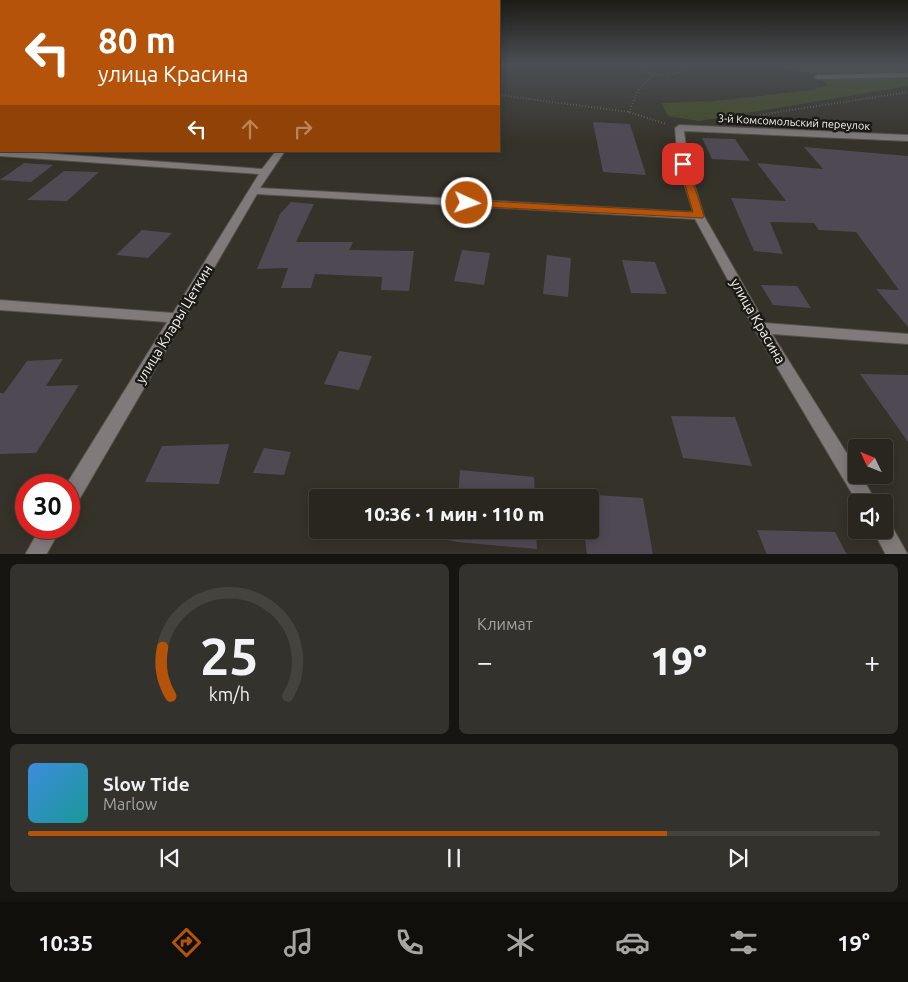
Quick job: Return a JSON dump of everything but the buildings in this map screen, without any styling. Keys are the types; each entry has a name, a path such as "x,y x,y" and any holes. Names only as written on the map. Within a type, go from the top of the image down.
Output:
{"street":[{"name":"3-й Комсомольский переулок","path":"679,128 908,138"},
{"name":"улица Красина","path":"679,128 683,164 699,216 761,328 862,494"},
{"name":"улица Клары Цеткин","path":"80,480 265,172 280,152"},
{"path":"0,153 265,172"},
{"path":"254,192 699,216"},
{"path":"0,304 177,318"},
{"path":"761,328 908,339"},
{"path":"35,554 44,539"},
{"path":"889,539 898,554"}],"path":[{"path":"629,112 639,90"},
{"path":"755,116 908,92"},
{"path":"500,95 629,112 679,128"}],"green space":[{"path":"811,90 885,90 699,121 668,116 661,103 715,101"}],"route":[{"path":"467,203 699,216 683,164"}]}
